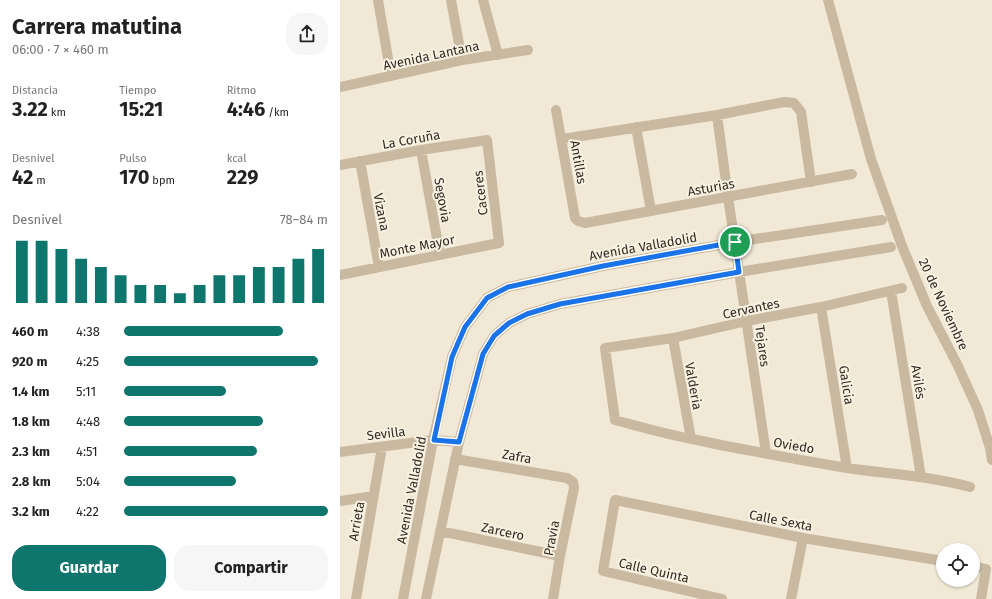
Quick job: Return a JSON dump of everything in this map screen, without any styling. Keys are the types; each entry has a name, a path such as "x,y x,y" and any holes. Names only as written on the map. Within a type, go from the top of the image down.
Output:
{"street":[{"path":"378,0 391,76"},
{"path":"450,0 462,60"},
{"path":"483,0 498,54"},
{"name":"20 de Noviembre","path":"828,0 871,159 902,246 927,306 957,364 978,410 990,448 992,460"},
{"name":"Avenida Lantana","path":"340,87 462,60 528,50"},
{"path":"562,139 717,115 784,102 794,104 801,112 812,182"},
{"name":"Antillas","path":"556,110 575,218"},
{"name":"Tejares","path":"717,115 766,453"},
{"path":"636,127 651,212"},
{"name":"La Coruña","path":"340,165 421,150 487,140"},
{"name":"Caceres","path":"487,140 499,244"},
{"name":"Segovia","path":"421,150 440,255"},
{"name":"Vizana","path":"360,161 380,267"},
{"name":"Asturias","path":"575,218 578,222 585,223 852,174"},
{"name":"Avenida Valladolid","path":"403,599 452,357 465,327 487,298 508,287 596,267 735,242 882,220"},
{"name":"Monte Mayor","path":"340,275 499,244"},
{"path":"426,599 455,458 483,354 494,336 509,323 527,314 560,304 891,247"},
{"name":"Cervantes","path":"615,420 604,348 673,338 821,307 902,288"},
{"name":"Avilés","path":"891,291 921,477"},
{"name":"Galicia","path":"821,307 847,468"},
{"name":"Valderia","path":"673,338 691,439"},
{"name":"Oviedo","path":"615,420 691,439 847,468 921,477 970,487"},
{"name":"Sevilla","path":"340,452 434,440 459,442"},
{"name":"Arrieta","path":"356,599 382,447"},
{"name":"Zafra","path":"455,458 567,478 573,482"},
{"name":"Pravia","path":"553,599 574,488 573,482"},
{"path":"340,501 374,496"},
{"name":"Calle Sexta","path":"615,500 803,538 936,560"},
{"name":"Calle Quinta","path":"615,500 604,571 722,599"},
{"name":"Zarcero","path":"440,531 560,556"},
{"path":"791,599 803,538"},
{"path":"980,568 986,569 981,599"}],"route":[{"path":"735,242 739,272 560,304 527,314 509,323 494,336 483,354 459,442 434,440 452,357 465,327 487,298 508,287 603,266 735,242"}]}
